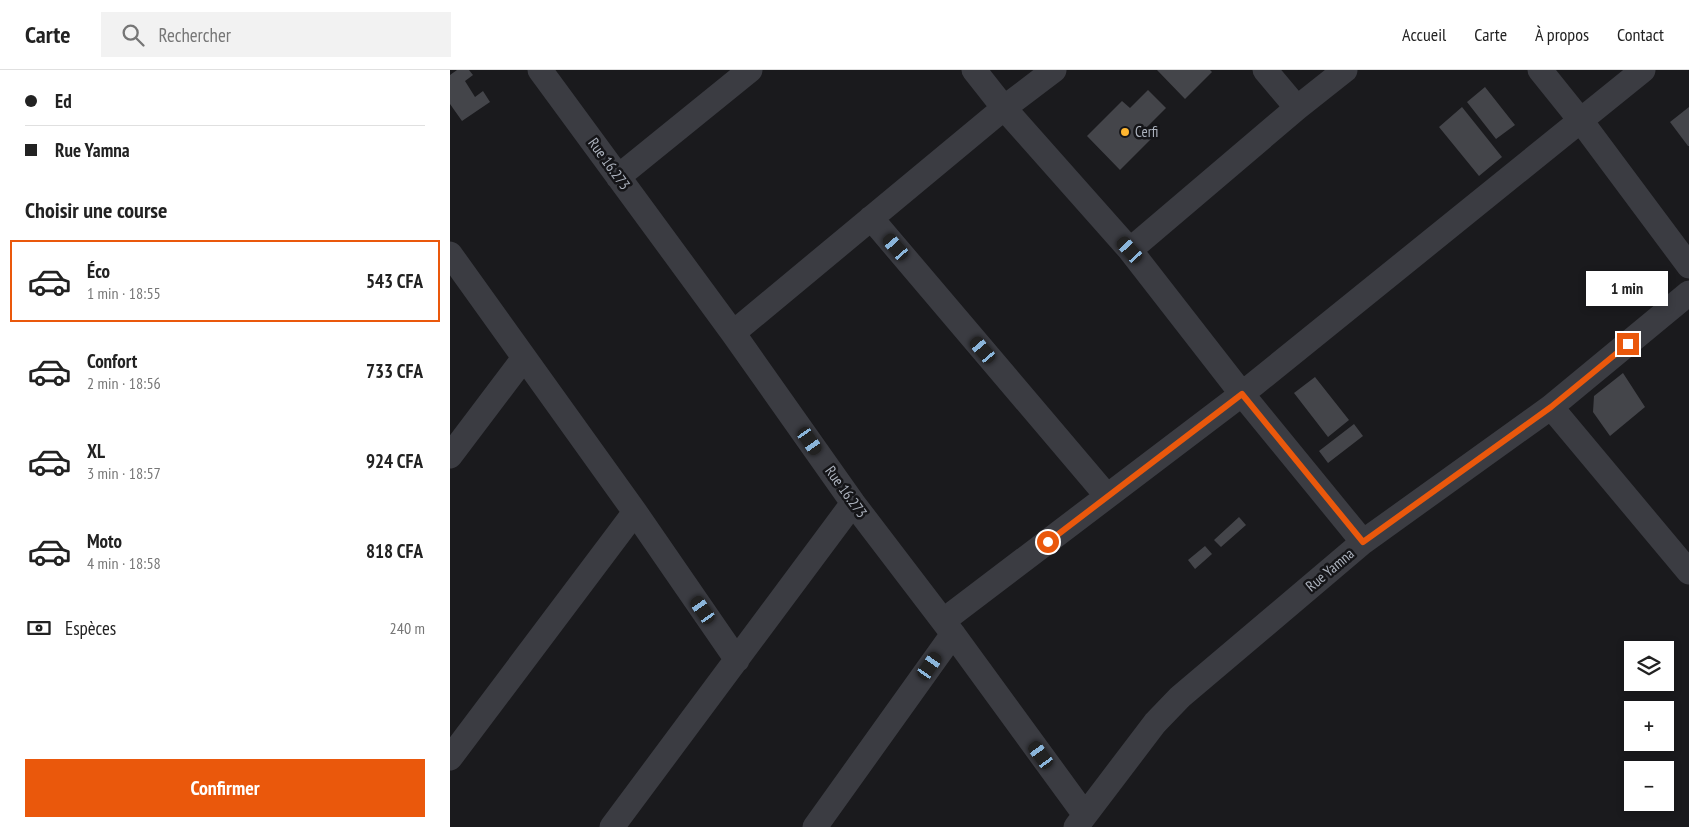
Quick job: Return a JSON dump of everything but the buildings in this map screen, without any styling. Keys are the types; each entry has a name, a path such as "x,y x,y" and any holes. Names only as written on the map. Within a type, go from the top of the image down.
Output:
{"street":[{"name":"Rue 16.273","path":"540,70 732,333 853,503 948,628 1080,821"},
{"path":"618,177 750,70"},
{"path":"974,70 1004,108 1130,250 1242,394 1363,542"},
{"path":"732,333 1004,108 1054,70"},
{"path":"1265,70 1297,108"},
{"path":"1130,250 1297,108 1345,70"},
{"path":"1540,70 1581,120 1689,266"},
{"path":"815,827 948,628 1107,496 1242,394 1643,70"},
{"path":"871,218 1107,496"},
{"path":"450,254 635,512 737,660"},
{"name":"Rue Yamna","path":"1080,821 1155,723 1180,697 1363,542 1551,407 1689,293"},
{"path":"450,456 524,358"},
{"path":"1551,407 1689,572"},
{"path":"612,827 853,503"},
{"path":"450,758 635,512"}],"place":[{"name":"Cerfi","path":"1125,132"}],"route":[{"path":"1048,542 1242,394 1363,542 1551,407 1628,344"}]}
